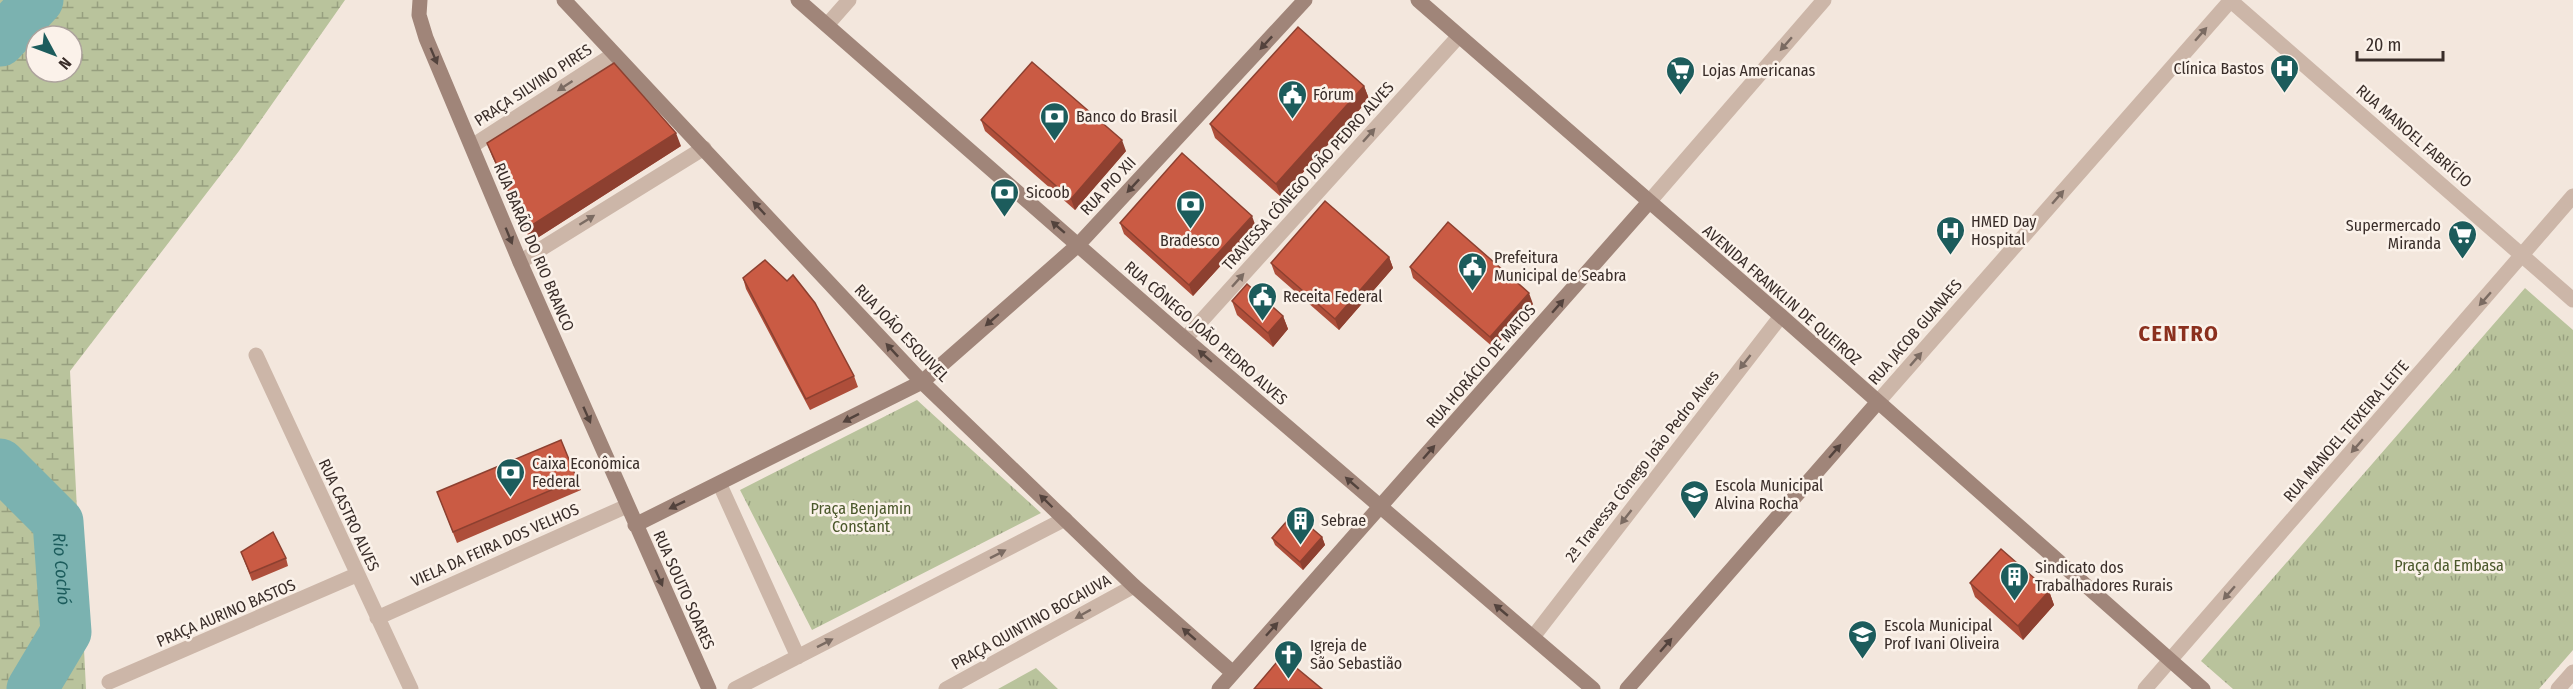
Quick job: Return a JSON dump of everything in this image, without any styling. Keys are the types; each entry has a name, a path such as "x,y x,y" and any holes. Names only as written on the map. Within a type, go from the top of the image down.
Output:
{"street":[{"name":"RUA BARÃO DO RIO BRANCO","path":"420,0 419,15 426,38 520,262 627,506"},
{"name":"RUA JOÃO ESQUIVEL","path":"564,0 922,382 1134,586 1233,673"},
{"name":"RUA CÔNEGO JOÃO PEDRO ALVES","path":"798,0 1185,339 1593,689"},
{"path":"827,25 849,0"},
{"name":"RUA PIO XII","path":"922,382 1078,245 1305,0"},
{"name":"AVENIDA FRANKLIN DE QUEIROZ","path":"1418,0 1781,316 2203,689"},
{"name":"RUA HORÁCIO DE MATOS","path":"1233,673 1824,0"},
{"name":"RUA MANOEL FABRÍCIO","path":"2230,0 2573,300"},
{"name":"RUA JACOB GUANAES","path":"1627,689 2230,0"},
{"name":"TRAVESSA CÔNEGO JOÃO PEDRO ALVES","path":"1185,339 1458,37"},
{"name":"PRAÇA SILVINO PIRES","path":"472,146 614,54"},
{"path":"520,262 704,148"},
{"name":"RUA MANOEL TEIXEIRA LEITE","path":"2145,689 2573,196"},
{"name":"2ª Travessa Cônego João Pedro Alves","path":"1533,637 1781,316"},
{"name":"RUA CASTRO ALVES","path":"256,355 411,689"},
{"path":"635,525 720,485 922,382"},
{"path":"720,485 798,657"},
{"name":"RUA SOUTO SOARES","path":"627,506 709,689"},
{"name":"VIELA DA FEIRA DOS VELHOS","path":"377,618 627,506"},
{"path":"735,689 1065,519"},
{"name":"PRAÇA AURINO BASTOS","path":"109,682 356,574"},
{"name":"PRAÇA QUINTINO BOCAIUVA","path":"946,689 1134,586"},
{"path":"2558,689 2573,672"},
{"path":"1219,689 1233,673"}],"green space":[{"path":"0,0 345,0 239,151 70,371 86,689 0,689"},
{"name":"Praça da Embasa","path":"2525,288 2573,330 2573,650 2539,689 2233,689 2201,661"},
{"name":"Praça Benjamin Constant","path":"917,400 1041,513 812,630 740,490"},
{"path":"1036,668 1058,689 998,689"}],"building":[{"name":"Fórum","path":"1298,27 1364,86 1276,184 1210,124"},
{"name":"Banco do Brasil","path":"1032,62 1122,140 1071,199 981,120"},
{"path":"614,63 676,133 526,229 487,143"},
{"name":"Bradesco","path":"1182,153 1252,216 1189,285 1120,223"},
{"path":"1325,201 1389,257 1335,319 1271,263"},
{"name":"Prefeitura Municipal de Seabra","path":"1448,222 1529,293 1490,337 1410,267"},
{"path":"765,260 787,281 793,275 815,303 854,376 806,399 743,278"},
{"path":"1247,284 1283,316 1268,333 1232,301"},
{"name":"Caixa Econômica Federal","path":"561,440 577,479 453,532 437,492"},
{"name":"Sebrae","path":"1294,513 1322,537 1300,562 1272,538"},
{"path":"273,532 286,558 250,573 241,552"},
{"name":"Sindicato dos Trabalhadores Rurais","path":"2001,549 2049,591 2018,626 1970,583"},
{"path":"1282,656 1322,689 1254,689"}],"waterway":[{"name":"Rio Cochó","path":"0,41 38,0"},
{"name":"Rio Cochó","path":"0,464 58,522 66,632 32,689"}],"place":[{"name":"Clínica Bastos","path":"2285,94"},
{"name":"Lojas Americanas","path":"1681,96"},
{"name":"Fórum","path":"1292,120"},
{"name":"Banco do Brasil","path":"1055,142"},
{"name":"Sicoob","path":"1005,218"},
{"name":"Bradesco","path":"1190,230"},
{"name":"HMED Day Hospital","path":"1950,256"},
{"name":"Supermercado Miranda","path":"2462,260"},
{"name":"Prefeitura Municipal de Seabra","path":"1473,292"},
{"name":"Receita Federal","path":"1262,322"},
{"name":"Caixa Econômica Federal","path":"511,498"},
{"name":"Escola Municipal Alvina Rocha","path":"1694,520"},
{"name":"Sebrae","path":"1300,546"},
{"name":"Sindicato dos Trabalhadores Rurais","path":"2014,602"},
{"name":"Escola Municipal Prof Ivani Oliveira","path":"1863,660"},
{"name":"Igreja de São Sebastião","path":"1289,680"}],"district":[{"name":"CENTRO","path":"2179,333"}]}
